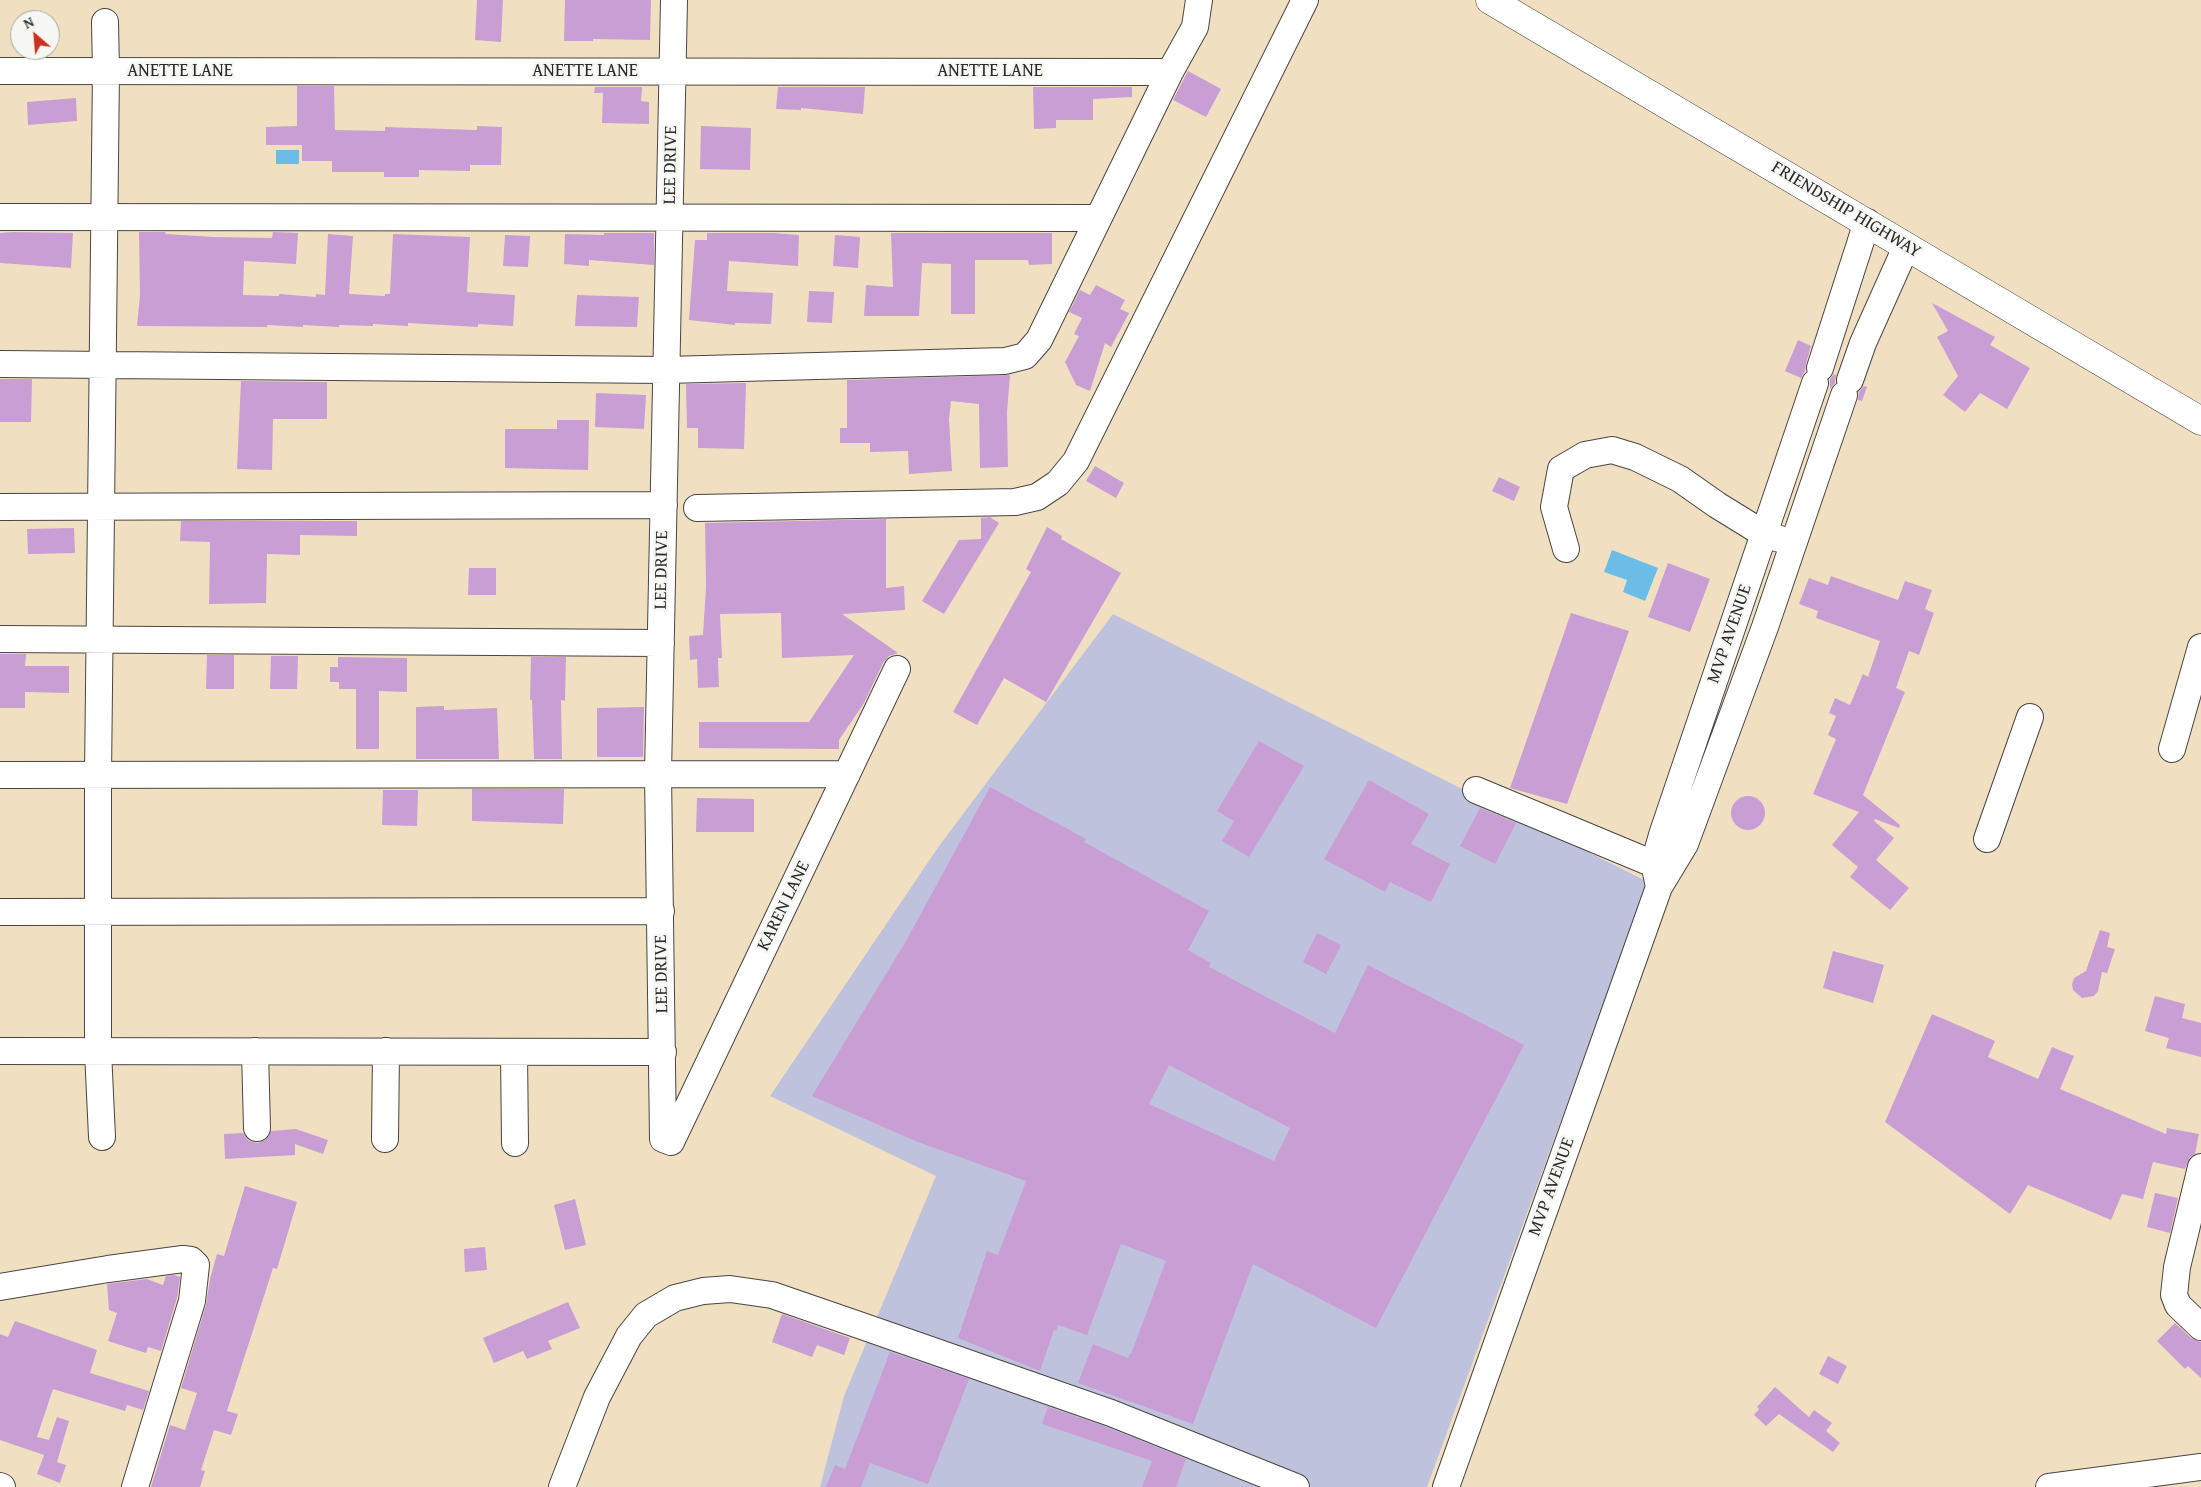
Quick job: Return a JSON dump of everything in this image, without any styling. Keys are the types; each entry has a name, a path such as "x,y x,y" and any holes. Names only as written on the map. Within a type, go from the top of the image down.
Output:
{"main road":[{"name":"FRIENDSHIP HIGHWAY","path":"1490,0 2201,420"}],"street":[{"name":"LEE DRIVE","path":"667,1141 663,1052 658,773 674,0"},
{"path":"0,364 666,370 1005,361 1025,356 1039,340 1170,72 1195,27 1200,0"},
{"path":"697,508 1015,502 1037,497 1058,483 1076,461 1305,0"},
{"path":"102,1137 98,1051 98,775 105,22"},
{"name":"ANETTE LANE","path":"0,71 1170,72"},
{"path":"0,217 1098,218"},
{"name":"MVP AVENUE","path":"1446,1487 1673,839 1736,617 1818,376 1867,222"},
{"name":"MVP AVENUE","path":"1673,839 1764,627 1792,542 1863,343 1906,247"},
{"path":"1803,419 1832,428"},
{"path":"1566,549 1554,507 1561,469 1585,454 1612,450 1635,457 1680,479 1716,506 1764,534 1792,542"},
{"path":"0,507 664,506"},
{"path":"1736,617 1764,627"},
{"path":"0,639 661,642"},
{"path":"2172,749 2201,646"},
{"name":"KAREN LANE","path":"667,1141 897,669"},
{"path":"1988,839 2030,717"},
{"path":"0,775 847,774"},
{"path":"1476,790 1661,873"},
{"path":"0,912 660,911"},
{"path":"0,1051 663,1052"},
{"path":"255,1051 256,1128"},
{"path":"385,1139 386,1052"},
{"path":"514,1052 515,1143"},
{"path":"2201,1167 2177,1267 2174,1295 2178,1305 2201,1327"},
{"path":"0,1287 183,1260 191,1260 196,1265 192,1301 135,1487"},
{"path":"562,1487 597,1397 629,1336 646,1316 675,1298 703,1291 730,1289 772,1295 878,1331 1111,1413 1296,1487"},
{"path":"2059,1486 2201,1468"}],"shaded area":[{"path":"1113,614 1648,882 1427,1487 820,1487 844,1396 936,1176 770,1096 939,846"}],"water":[{"path":"276,150 299,150 299,164 276,164"},
{"path":"1612,550 1658,568 1645,601 1623,592 1627,580 1604,572"}],"building":[{"path":"477,0 503,0 501,42 475,40"},
{"path":"565,0 651,0 650,40 593,39 593,41 564,41"},
{"path":"1188,71 1221,89 1206,117 1173,100"},
{"path":"297,86 334,86 335,130 385,131 385,127 477,130 477,126 502,127 501,165 470,165 470,171 419,170 419,177 384,177 384,172 332,172 332,161 302,161 302,145 266,145 266,127 297,126"},
{"path":"595,87 642,87 641,101 649,102 649,124 602,123 603,93 594,93"},
{"path":"778,87 865,87 863,114 801,108 801,110 776,109"},
{"path":"1033,87 1132,87 1132,97 1093,99 1093,120 1056,120 1056,128 1034,129"},
{"path":"76,98 77,121 28,125 27,102"},
{"path":"701,126 751,128 750,170 700,169"},
{"path":"139,232 165,232 166,234 214,237 272,238 273,232 298,233 296,264 244,261 243,295 279,296 279,294 316,297 316,294 325,295 328,234 353,236 349,294 385,296 385,294 390,294 393,234 470,237 467,292 515,295 513,326 478,324 478,327 408,323 408,326 373,324 373,326 339,325 339,327 303,325 303,327 267,325 267,327 137,326 140,295"},
{"path":"0,233 73,233 71,268 0,263"},
{"path":"604,233 654,233 654,265 589,260 589,266 564,264 565,234 604,235"},
{"path":"707,233 799,235 798,266 729,261 727,291 773,293 771,324 735,323 735,325 689,320 695,240 707,240"},
{"path":"891,233 1052,233 1052,264 1029,265 1028,260 975,260 975,314 951,314 951,264 922,263 919,316 864,316 866,285 893,287"},
{"path":"505,235 530,236 528,267 503,266"},
{"path":"835,235 860,237 858,268 833,266"},
{"path":"1096,285 1125,300 1120,309 1129,313 1111,347 1105,343 1090,391 1076,385 1065,362 1079,336 1074,334 1082,318 1069,312 1080,290 1090,295"},
{"path":"809,291 834,292 832,323 807,322"},
{"path":"577,295 639,297 637,327 575,326"},
{"path":"1932,303 1995,337 1990,345 2030,368 2007,409 1980,393 1965,412 1943,395 1958,376 1937,337 1948,331"},
{"path":"1798,340 1811,346 1805,371 1801,378 1785,371"},
{"path":"1834,374 1836,375 1835,383 1830,389 1830,379"},
{"path":"1010,375 1007,412 1008,467 980,468 979,404 951,401 949,420 952,471 909,474 908,451 870,452 870,443 840,443 840,428 847,428 847,380"},
{"path":"0,379 32,379 31,422 0,422"},
{"path":"241,381 327,382 327,419 273,419 272,470 237,469"},
{"path":"746,383 744,449 698,448 698,428 687,428 686,384"},
{"path":"1864,386 1867,387 1862,401 1858,400 1859,392"},
{"path":"596,393 646,395 644,429 595,427"},
{"path":"557,420 589,420 588,470 505,468 505,429 557,429"},
{"path":"1095,466 1124,483 1116,498 1086,481"},
{"path":"1499,477 1520,487 1514,501 1492,491"},
{"path":"990,517 999,523 944,614 922,601 959,540 981,539 981,518"},
{"path":"886,519 886,588 904,586 905,610 842,614 898,653 889,656 883,663 864,703 839,740 839,749 699,748 699,722 809,722 854,655 782,658 781,613 720,614 722,658 718,658 719,687 698,688 697,659 690,660 689,636 703,635 706,587 705,523"},
{"path":"181,521 357,521 357,536 300,535 300,555 267,554 266,603 209,604 210,542 180,541"},
{"path":"1047,527 1062,536 1061,539 1121,573 1046,702 1004,678 977,725 953,712 1031,572 1026,569"},
{"path":"74,528 75,553 28,554 27,529"},
{"path":"1668,563 1710,579 1690,632 1648,617"},
{"path":"469,568 496,568 496,595 468,595"},
{"path":"1831,576 1898,600 1905,581 1932,590 1925,609 1934,613 1919,655 1909,651 1896,688 1905,692 1863,795 1900,825 1899,828 1875,819 1874,821 1894,838 1876,860 1909,888 1890,910 1850,877 1858,867 1832,845 1859,812 1813,794 1836,739 1828,735 1836,716 1829,713 1835,698 1850,705 1863,674 1868,677 1880,641 1816,618 1818,611 1799,604 1809,578 1828,585"},
{"path":"1571,613 1629,631 1567,804 1510,788"},
{"path":"0,654 26,654 25,666 69,666 69,693 25,692 25,708 0,708"},
{"path":"207,655 234,655 234,689 206,689"},
{"path":"271,656 298,656 297,689 270,689"},
{"path":"338,657 407,658 407,692 379,691 379,749 356,749 356,689 339,689 339,682 330,682 330,667 338,667"},
{"path":"531,657 566,657 565,701 561,700 562,759 534,759 532,700 530,700"},
{"path":"444,706 444,710 497,708 499,759 416,759 416,707"},
{"path":"644,707 643,757 597,757 597,708"},
{"path":"1259,741 1304,766 1249,857 1222,841 1234,821 1217,811"},
{"path":"1369,780 1429,814 1411,844 1450,864 1431,902 1390,882 1385,892 1324,859"},
{"path":"990,787 1086,839 1084,842 1209,911 1188,950 1211,963 1209,967 1335,1033 1368,965 1524,1045 1376,1328 1253,1264 1193,1424 1078,1383 1093,1344 1128,1358 1131,1354 1166,1261 1121,1244 1087,1335 1058,1325 1056,1331 1054,1330 1040,1371 958,1338 987,1251 998,1255 1026,1181 918,1142 812,1096 906,941","holes":["1169,1065 1290,1128 1274,1161 1149,1104"]},
{"path":"472,789 564,789 563,824 472,821"},
{"path":"383,790 418,790 417,826 382,825"},
{"path":"1748,796 1755,797 1760,801 1764,806 1764,820 1760,825 1755,829 1748,830 1741,829 1736,825 1732,820 1731,813 1732,806 1736,801 1741,797"},
{"path":"697,798 754,799 754,832 696,832"},
{"path":"1480,808 1516,823 1495,864 1460,846"},
{"path":"2100,930 2110,933 2107,947 2115,949 2107,973 2102,972 2098,991 2094,996 2082,998 2073,990 2072,984 2074,978 2086,971"},
{"path":"1317,933 1341,945 1326,974 1303,962"},
{"path":"1833,951 1884,965 1873,1003 1823,988"},
{"path":"2155,996 2185,1004 2182,1018 2201,1023 2201,1057 2166,1048 2169,1038 2145,1031"},
{"path":"1932,1014 1995,1041 1988,1057 2038,1079 2052,1047 2074,1056 2060,1089 2166,1134 2167,1128 2199,1134 2195,1154 2190,1157 2185,1169 2153,1162 2143,1199 2122,1194 2111,1220 2028,1185 2010,1214 1885,1122"},
{"path":"296,1129 328,1140 323,1154 295,1144 295,1155 225,1159 224,1134 243,1133 249,1141 258,1143 265,1140 271,1131"},
{"path":"245,1186 297,1202 277,1269 273,1268 227,1411 238,1414 231,1435 214,1430 201,1470 205,1471 200,1487 151,1487 170,1425 185,1430 197,1393 181,1388 206,1305 210,1279 217,1254 224,1256"},
{"path":"2155,1193 2178,1198 2170,1233 2147,1227"},
{"path":"575,1199 586,1245 565,1250 554,1205"},
{"path":"485,1247 487,1270 465,1272 464,1249"},
{"path":"174,1275 180,1277 177,1298 161,1351 148,1347 146,1353 108,1341 117,1313 109,1310 107,1284 147,1279 163,1285 166,1276"},
{"path":"568,1302 580,1328 548,1341 552,1349 527,1359 523,1351 494,1363 483,1338"},
{"path":"782,1314 850,1338 844,1355 817,1345 812,1357 772,1342"},
{"path":"15,1321 97,1350 90,1373 149,1391 143,1410 127,1405 125,1411 53,1389 37,1437 49,1440 57,1417 69,1421 57,1462 66,1465 60,1483 37,1474 44,1455 0,1440 0,1334 8,1337"},
{"path":"2175,1323 2191,1338 2201,1342 2201,1378 2188,1366 2185,1369 2157,1341"},
{"path":"890,1352 969,1379 928,1484 870,1463 861,1487 826,1487 835,1465 845,1469"},
{"path":"1828,1356 1847,1366 1838,1384 1819,1374"},
{"path":"1775,1387 1809,1417 1814,1410 1832,1423 1826,1431 1840,1443 1833,1452 1779,1414 1766,1426 1754,1415 1759,1409 1757,1407"},
{"path":"1048,1407 1106,1427 1186,1459 1176,1487 1142,1487 1152,1461 1042,1424"}]}
